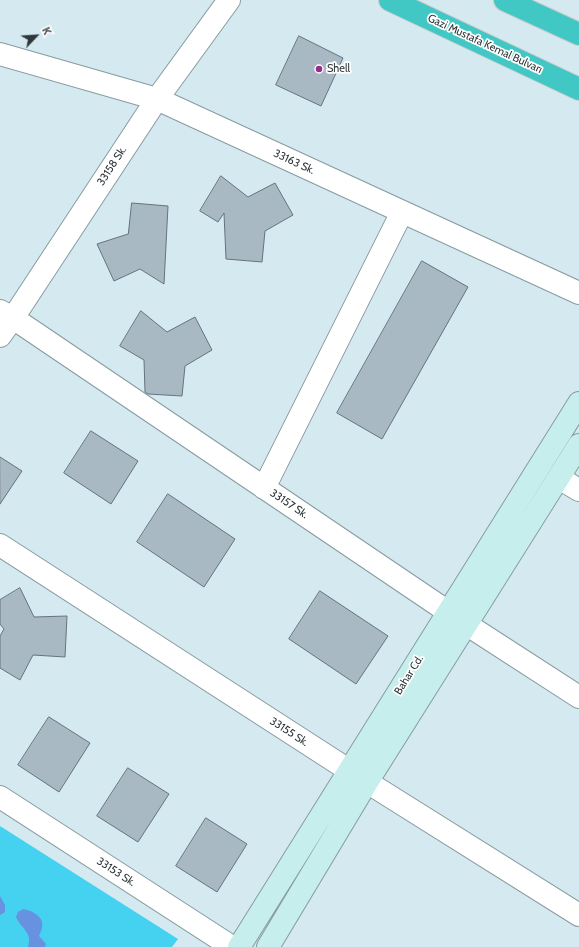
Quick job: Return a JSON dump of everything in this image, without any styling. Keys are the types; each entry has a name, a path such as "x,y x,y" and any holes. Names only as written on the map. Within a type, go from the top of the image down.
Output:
{"highway":[{"name":"Gazi Mustafa Kemal Bulvarı","path":"390,0 579,89"},
{"path":"505,0 579,34"}],"street":[{"name":"33158 Sk.","path":"0,336 7,314 157,99 229,0"},
{"name":"33163 Sk.","path":"0,54 157,99 579,293"},
{"path":"264,488 402,212"},
{"name":"33157 Sk.","path":"7,314 466,624 579,697"},
{"name":"Bahar Cd.","path":"268,947 358,776 449,612 579,403"},
{"name":"Bahar Cd.","path":"239,947 466,624 579,445"},
{"path":"559,478 579,490"},
{"name":"33155 Sk.","path":"0,545 358,776 579,915"},
{"name":"33153 Sk.","path":"0,797 209,941 232,947"}],"shaded area":[{"path":"0,826 178,939 172,947 0,947"},
{"path":"0,896 5,905 5,912 0,915"},
{"path":"23,909 33,912 41,920 42,928 39,936 46,944 45,947 28,947 28,934 16,917 18,912"}],"building":[{"path":"299,36 343,58 321,106 276,85"},
{"path":"221,176 248,197 275,183 293,215 265,231 262,262 226,259 224,213 218,222 200,211"},
{"path":"132,203 168,206 164,284 140,269 114,281 97,244 128,234"},
{"path":"422,261 468,287 382,439 337,413"},
{"path":"141,311 167,332 195,317 212,350 185,366 182,396 148,394 145,392 144,360 120,346"},
{"path":"91,431 138,461 111,504 64,473"},
{"path":"0,457 22,471 0,504"},
{"path":"168,494 235,539 204,587 137,542"},
{"path":"20,588 34,617 67,616 65,657 33,655 20,680 0,668 0,636 4,629 0,624 0,600"},
{"path":"320,591 388,636 356,684 289,639"},
{"path":"49,717 90,743 59,792 18,765"},
{"path":"128,768 169,794 138,842 97,816"},
{"path":"206,818 247,844 217,892 176,866"}],"place":[{"name":"Shell","path":"319,69"}]}
